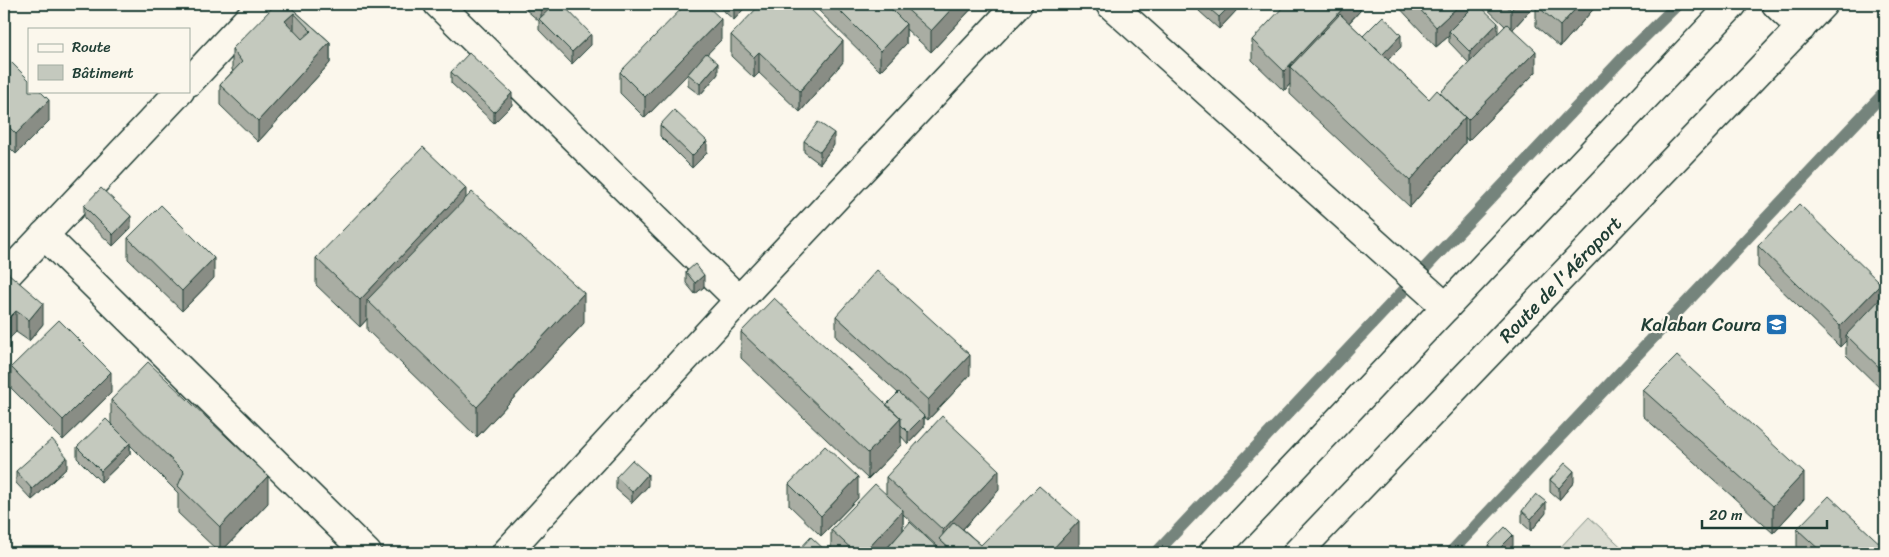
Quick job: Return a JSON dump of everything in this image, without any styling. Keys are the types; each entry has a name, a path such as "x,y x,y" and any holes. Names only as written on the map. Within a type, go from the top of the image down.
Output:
{"main road":[{"path":"190,81 262,4"},
{"path":"438,4 738,300"},
{"path":"506,553 738,300 1018,4"},
{"path":"1110,4 1446,307"},
{"path":"1213,553 1733,4"},
{"path":"1776,4 1801,28"},
{"name":"Route de l'Aéroport","path":"1297,553 1824,4"},
{"path":"4,278 179,92"},
{"path":"44,235 367,553"}],"shaded area":[{"path":"1589,517 1628,553 1555,553"}],"building":[{"path":"276,4 287,4 330,42 258,121 220,85 242,62 232,49","holes":["294,13 311,31 302,39 285,21"]},
{"path":"532,4 547,4 541,11"},
{"path":"555,4 562,4 591,34 572,52 539,19"},
{"path":"686,4 705,4 721,19 645,97 620,72"},
{"path":"761,4 805,4 843,41 800,91 759,52 754,57 731,35"},
{"path":"833,4 886,4 906,24 880,51"},
{"path":"901,4 956,4 931,31"},
{"path":"1204,4 1232,4 1219,17"},
{"path":"1286,4 1347,4 1284,71 1252,40"},
{"path":"1415,4 1461,4 1436,27"},
{"path":"1476,4 1498,23 1470,52 1449,31"},
{"path":"1504,4 1517,4 1511,10"},
{"path":"1580,4 1560,26 1536,5"},
{"path":"1340,14 1429,99 1437,90 1465,117 1410,181 1290,67"},
{"path":"1383,16 1401,35 1382,55 1363,36"},
{"path":"1507,24 1536,51 1468,120 1440,93"},
{"path":"469,53 512,93 494,112 451,72"},
{"path":"706,53 718,63 700,84 688,74"},
{"path":"4,55 28,79 28,92 41,92 49,100 16,134 4,122"},
{"path":"674,110 707,141 692,156 660,125"},
{"path":"818,122 834,133 820,152 804,141"},
{"path":"423,147 466,188 360,300 316,258"},
{"path":"101,188 131,216 113,235 84,206"},
{"path":"472,192 584,293 477,407 367,300"},
{"path":"1799,204 1881,284 1840,326 1758,246"},
{"path":"161,205 214,258 182,291 128,238"},
{"path":"695,264 704,275 695,283 686,272"},
{"path":"877,270 970,355 928,400 836,316"},
{"path":"8,273 43,303 29,320 16,311 4,323 4,277"},
{"path":"1885,294 1885,373 1846,335"},
{"path":"774,298 901,418 868,453 741,332"},
{"path":"59,320 111,372 63,420 11,367"},
{"path":"1677,356 1804,473 1773,506 1643,390"},
{"path":"148,362 268,476 220,527 178,486 184,472 111,400"},
{"path":"899,392 924,416 908,432 901,425 901,418 886,405"},
{"path":"942,416 999,470 943,530 886,477"},
{"path":"106,419 130,443 101,471 77,447"},
{"path":"52,439 67,457 32,489 16,471"},
{"path":"825,446 858,477 821,516 789,484"},
{"path":"632,460 648,474 632,492 616,477"},
{"path":"1565,463 1574,471 1559,488 1550,480"},
{"path":"875,484 903,510 863,553 856,553 831,530"},
{"path":"1039,486 1079,521 1049,553 954,553 939,539 954,522 981,545"},
{"path":"1536,494 1546,502 1531,519 1522,511"},
{"path":"1829,496 1885,548 1885,553 1823,553 1797,529"},
{"path":"910,522 943,553 887,553 885,551"},
{"path":"1505,527 1513,535 1496,552 1488,545"},
{"path":"811,537 828,553 796,553"},
{"path":"703,547 709,553 697,553"}],"waterway":[{"path":"1156,553 1622,59 1678,4"},
{"path":"1450,553 1885,92"}],"place":[{"name":"Kalaban Coura","path":"1777,324"}]}
